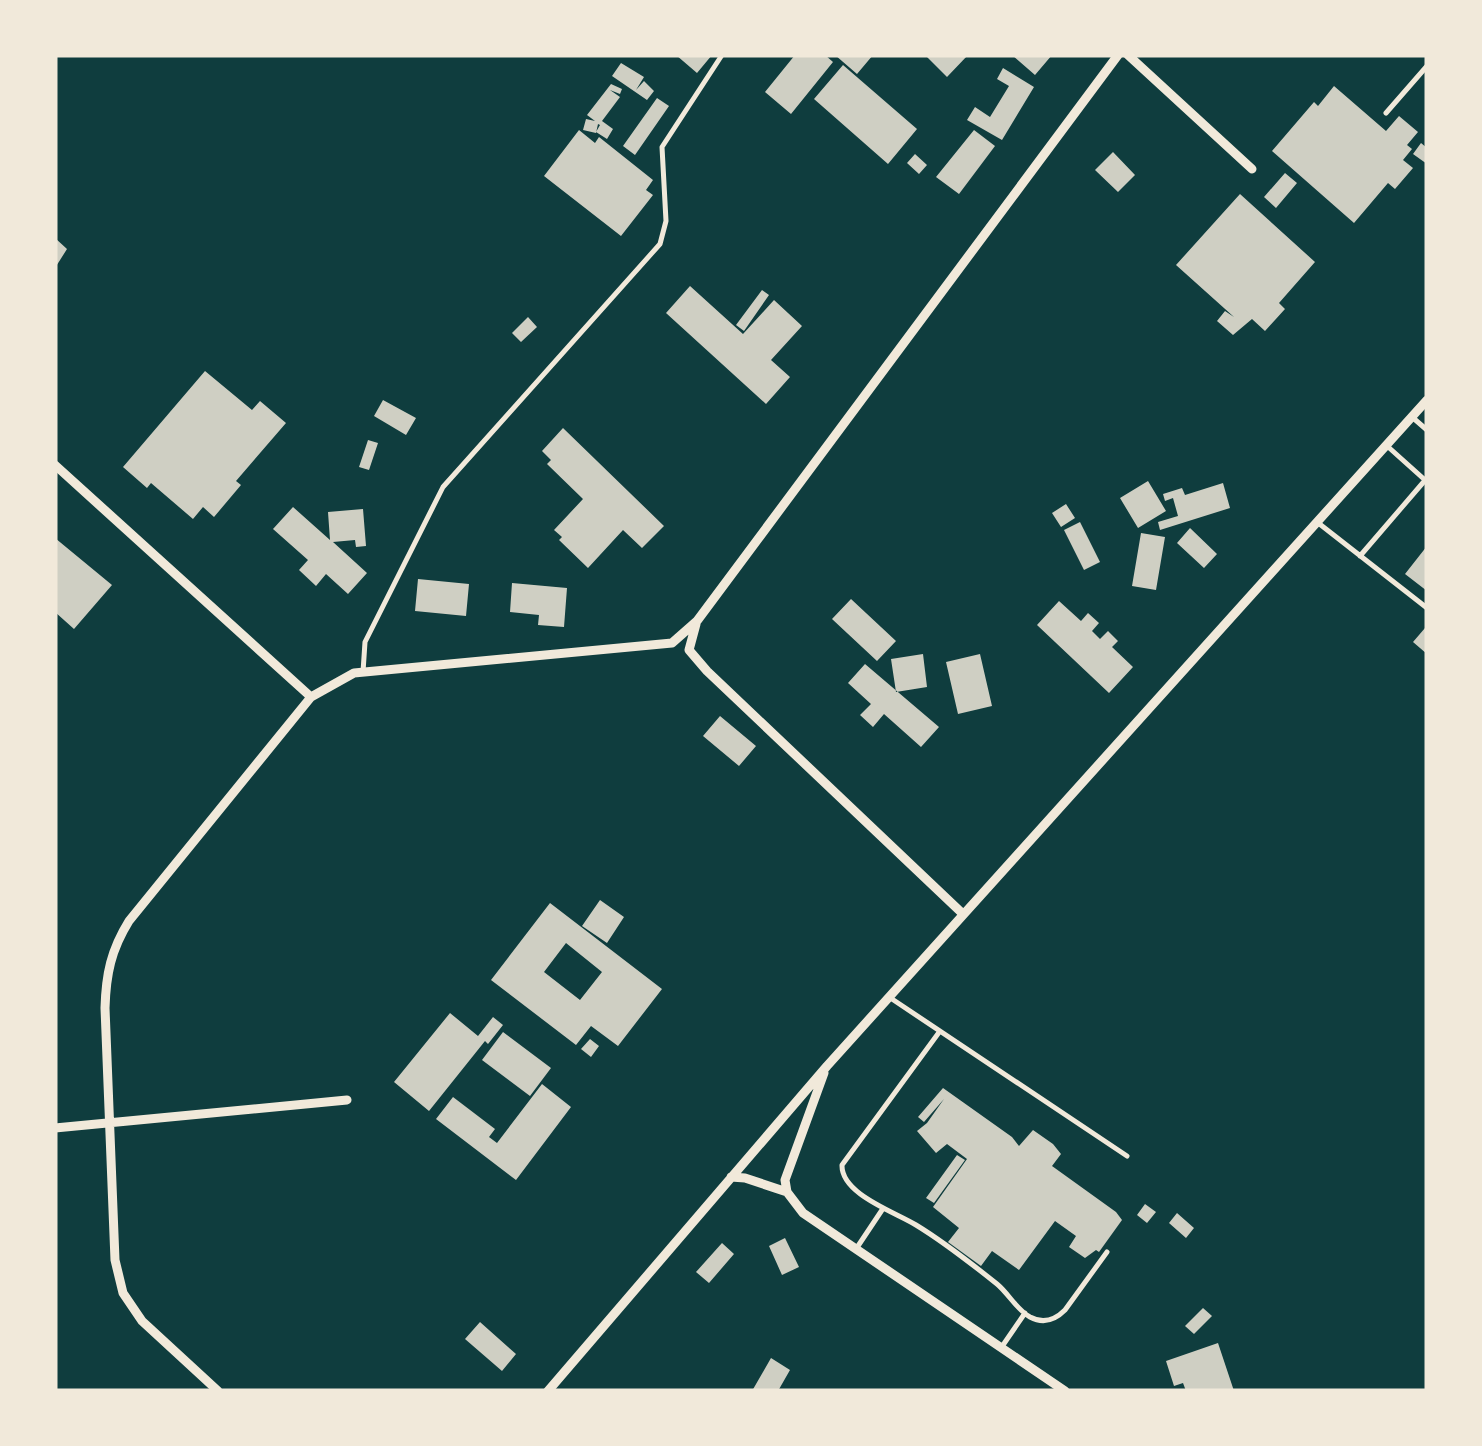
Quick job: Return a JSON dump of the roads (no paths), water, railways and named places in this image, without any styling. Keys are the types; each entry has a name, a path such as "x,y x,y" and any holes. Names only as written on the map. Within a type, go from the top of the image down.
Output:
{"street":[{"path":"672,643 697,621 1118,55"},
{"path":"1128,55 1252,169"},
{"path":"548,1391 827,1066 1427,400"},
{"path":"55,465 310,697"},
{"path":"690,650 697,621"},
{"path":"218,1391 142,1322 123,1293 115,1260 104,1008 106,972 129,920 310,697 339,680 363,672 672,643 690,650 707,671 963,914"},
{"path":"786,1192 785,1180 827,1066"},
{"path":"55,1128 348,1100"},
{"path":"731,1177 786,1192 804,1213 1065,1391"}],"lane":[{"path":"363,672 365,642 442,488 660,244 666,220 662,147 722,55"},
{"path":"1386,112 1427,66"},
{"path":"1420,74 1427,81"},
{"path":"1412,417 1427,430"},
{"path":"1360,556 1426,479 1386,445"},
{"path":"1317,522 1427,608"},
{"path":"889,997 1127,1156"},
{"path":"940,1030 842,1165 846,1181 883,1210 916,1226 1039,1320 1057,1318 1107,1252"},
{"path":"856,1248 883,1210"},
{"path":"1001,1348 1025,1313"}]}
